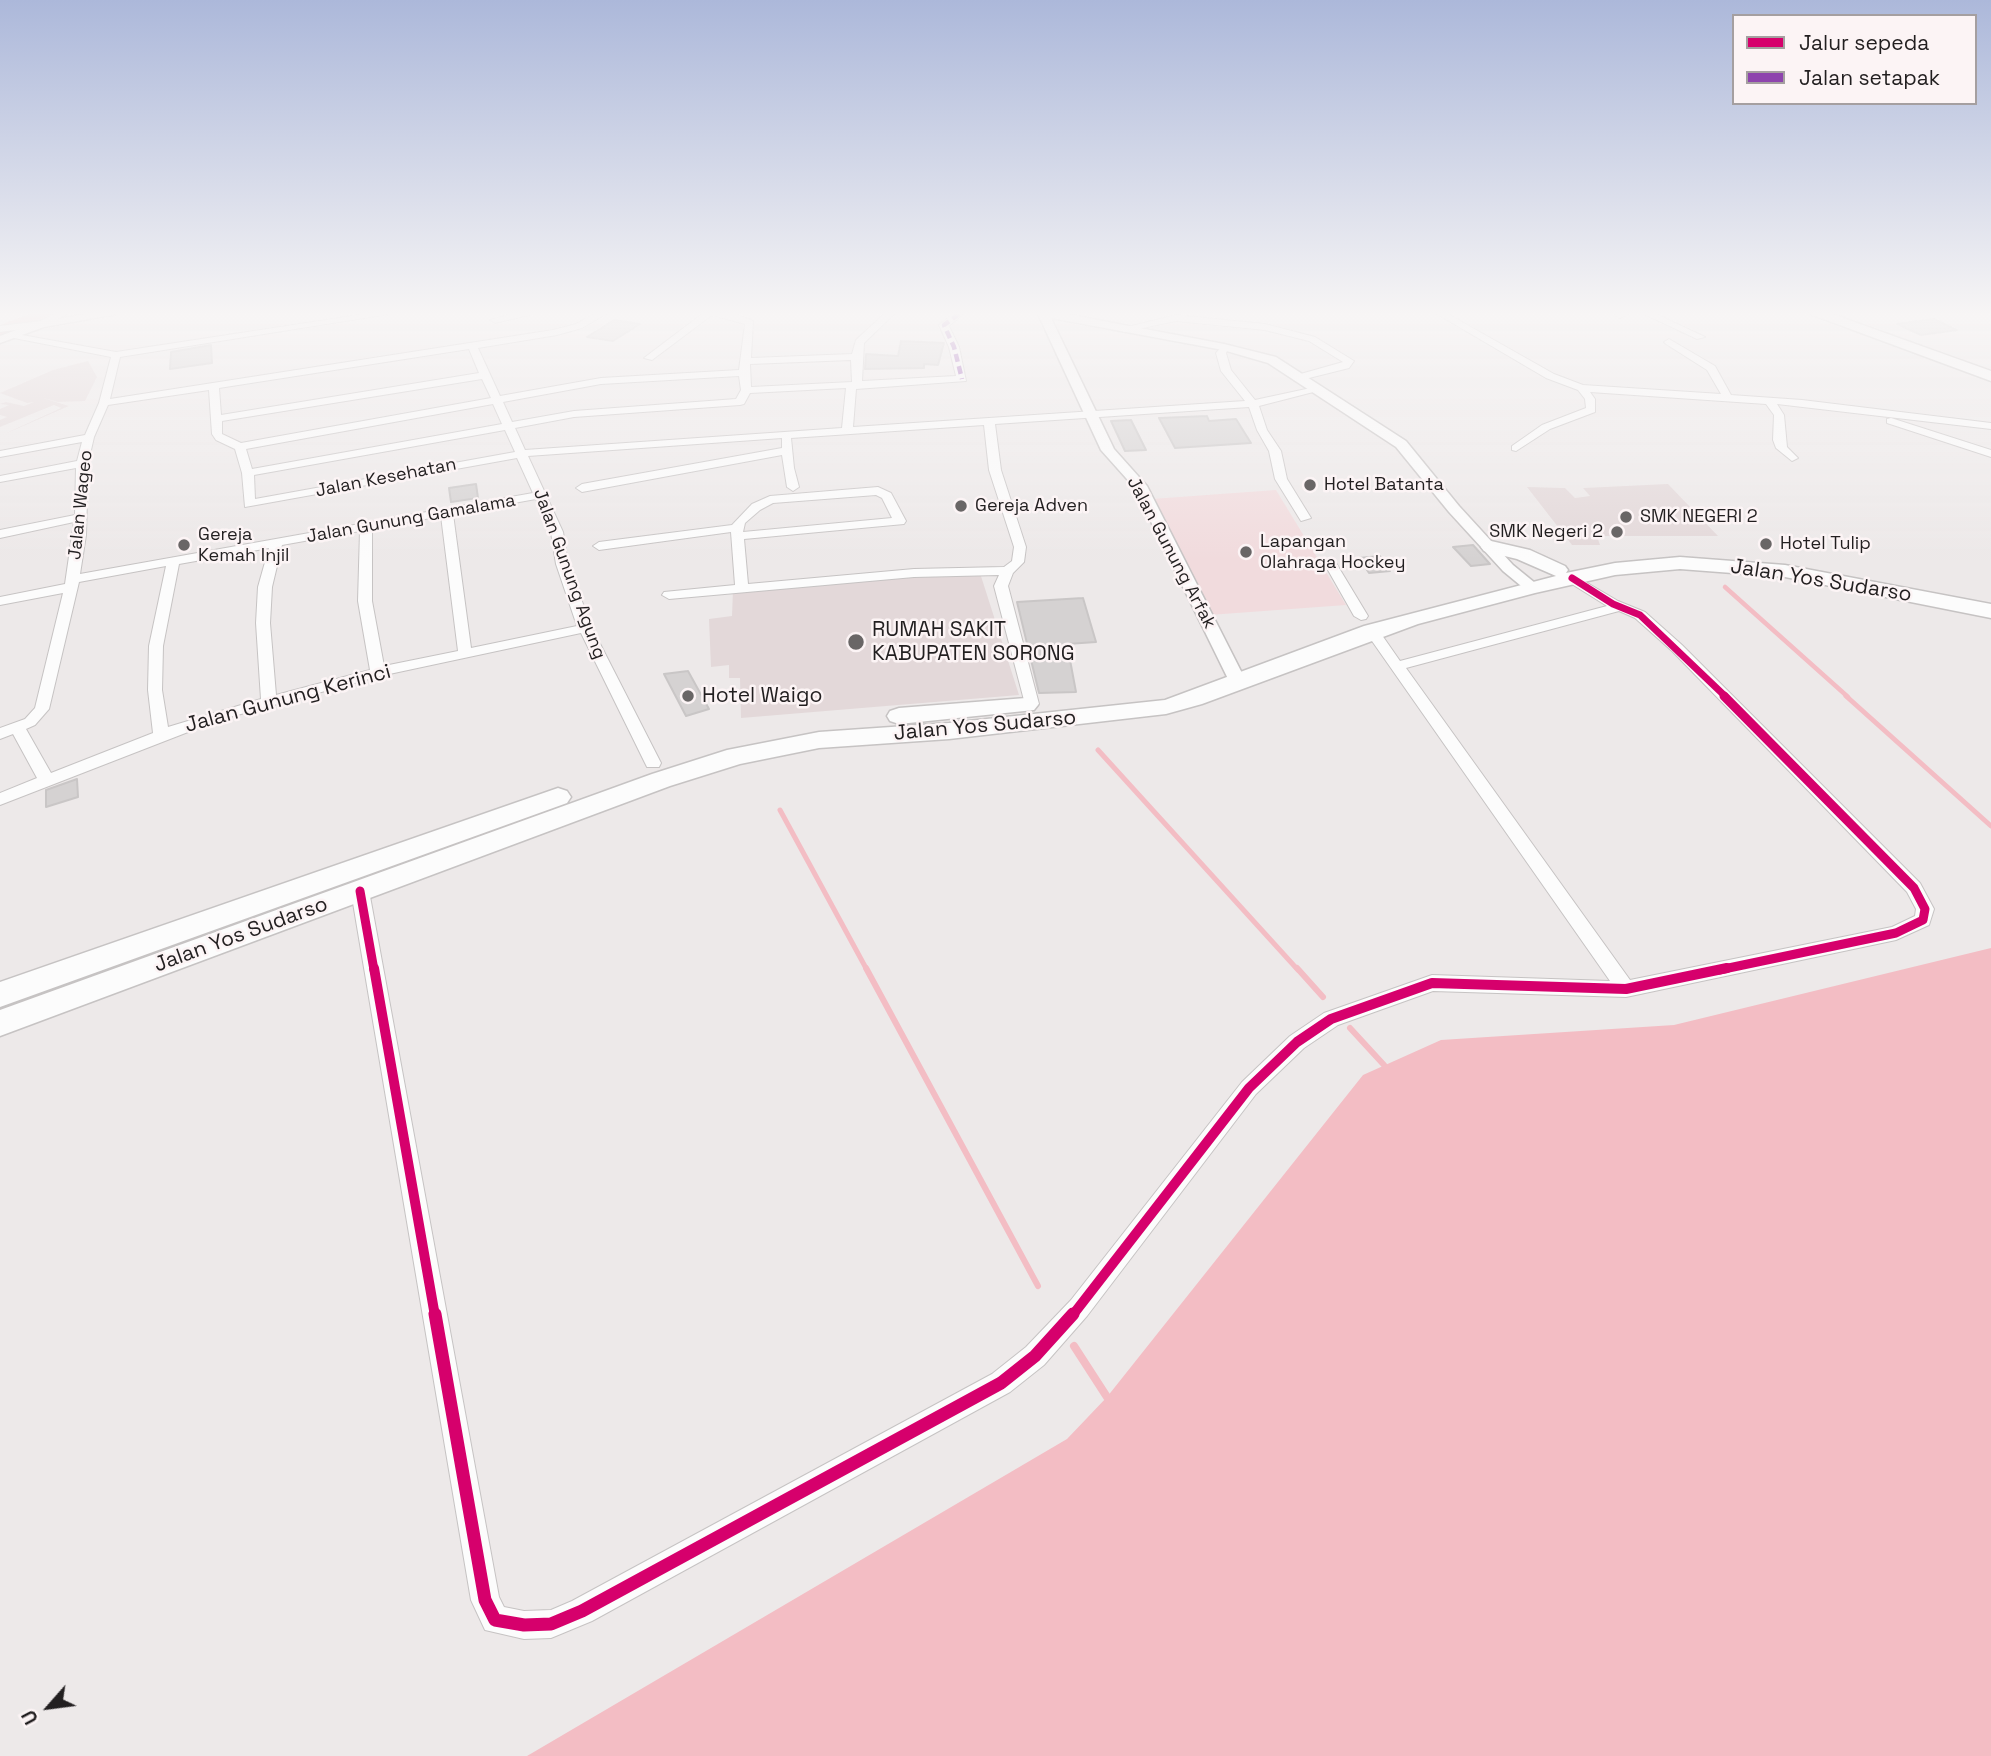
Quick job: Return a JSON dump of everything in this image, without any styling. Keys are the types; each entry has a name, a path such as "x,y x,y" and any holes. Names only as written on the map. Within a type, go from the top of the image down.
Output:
{"highway":[{"path":"1491,547 1523,554 1565,574"},
{"name":"Jalan Yos Sudarso","path":"0,1023 661,780 816,732 949,731 1127,713 1175,704 1234,675 1367,623 1640,555 1742,556 1810,566 1991,603"},
{"name":"Jalan Yos Sudarso","path":"1565,574 1657,564 1743,567 1830,579 1991,611"},
{"name":"Jalan Yos Sudarso","path":"0,995 653,763 721,742 1032,704 1111,697 1234,675"}],"street":[{"name":"Jalan Wageo","path":"0,734 18,729 36,717 42,709 72,583 81,517 82,463 89,437 106,396"},
{"path":"104,403 150,396"},
{"path":"214,396 214,419 220,439 240,447 525,396"},
{"path":"214,419 356,396"},
{"name":"Jalan Gunung Agung","path":"496,396 557,531 562,564 585,628 653,763"},
{"path":"240,447 248,472 574,414 732,403 743,396"},
{"path":"848,429 853,396"},
{"name":"Jalan Gunung Arfak","path":"1082,396 1108,450 1140,486 1234,675"},
{"path":"1247,396 1254,404 1262,430 1275,451 1282,479 1305,518"},
{"name":"Jalan Kesehatan","path":"248,472 249,504 523,453 616,443 1254,404 1289,396"},
{"path":"1330,396 1401,444 1454,509 1508,568 1527,583"},
{"path":"1516,448 1546,427 1591,410 1588,396"},
{"path":"1679,396 1769,401 1991,426"},
{"path":"1727,396 1729,400"},
{"path":"1769,401 1779,415 1779,440 1782,448 1791,458"},
{"path":"1855,410 1991,454"},
{"path":"989,421 995,470 1020,547 1018,562 1007,571 1001,586 1032,704"},
{"path":"787,433 786,451 793,487"},
{"path":"0,454 89,437"},
{"path":"582,488 786,451"},
{"path":"0,479 82,463"},
{"path":"599,546 738,532 900,521 887,496 873,491 770,500 750,511 740,521 738,532 747,588"},
{"name":"Jalan Gunung Gamalama","path":"0,601 72,583 173,563 541,495"},
{"path":"447,512 465,653"},
{"path":"0,534 81,517"},
{"path":"366,527 365,601 378,673"},
{"path":"270,701 263,623 265,587 276,543"},
{"path":"161,735 155,690 156,646 173,563"},
{"path":"1330,563 1367,623 1626,989"},
{"path":"669,595 914,573 1007,571"},
{"path":"360,891 485,1600 495,1620 524,1625 551,1624 582,1611 1001,1382 1034,1356 1079,1308 1249,1088 1297,1042 1331,1019 1432,983 1626,989 1896,933 1923,920 1925,909 1914,888 1686,657 1640,615 1619,607 1565,574"},
{"path":"1397,666 1619,607"},
{"name":"Jalan Gunung Kerinci","path":"0,799 161,735 270,701 378,673 585,628"},
{"path":"18,729 46,779"}],"shaded area":[{"path":"8,396 88,396 85,401 58,402 43,398 69,406 0,436 61,408 54,405 0,427 0,420 7,417 0,415 0,409 9,405 0,404 6,402 24,406 34,402 27,403"},
{"name":"SMK NEGERI 2","path":"1668,484 1718,536 1597,536 1600,545 1572,545 1527,487 1565,488 1575,498 1590,496 1583,488"},
{"name":"Lapangan Olahraga Hockey","path":"1276,490 1346,605 1209,615 1151,499"},
{"name":"RUMAH SAKIT KABUPATEN SORONG","path":"980,573 1019,695 741,718 740,678 729,678 729,665 711,667 709,619 732,616 733,590"},
{"path":"1991,948 1991,1756 527,1756 1067,1439 1107,1397 1363,1075 1441,1040 1674,1025"}],"building":[{"path":"1207,416 1209,421 1236,419 1251,443 1175,448 1159,418"},
{"path":"1131,420 1146,450 1125,451 1111,421"},
{"path":"476,484 478,498 451,502 449,488"},
{"path":"1473,545 1490,564 1471,566 1453,547"},
{"path":"1380,556 1390,571 1369,573 1359,558"},
{"path":"1083,598 1096,642 1067,644 1076,692 1039,693 1017,602"},
{"name":"Hotel Waigo","path":"688,671 709,709 686,716 664,674"},
{"path":"77,779 78,797 46,807 46,790"}],"waterway":[{"path":"1725,587 1848,697"},
{"path":"1846,696 1991,826"},
{"path":"1098,750 1298,970"},
{"path":"780,810 867,970"},
{"path":"866,968 1038,1286"},
{"path":"1297,968 1323,997"},
{"path":"1350,1028 1384,1065"},
{"path":"1074,1346 1107,1397"}],"cycle path":[{"path":"360,891 485,1600 495,1620 524,1625 551,1624 582,1611 1001,1383 1035,1356 1079,1308 1249,1088 1297,1042 1331,1019 1432,983 1626,989 1896,933 1923,920 1925,909 1914,888 1677,648 1640,615 1613,604 1572,578"}],"place":[{"name":"Hotel Batanta","path":"1310,485"},
{"name":"Gereja Adven","path":"961,506"},
{"name":"SMK NEGERI 2","path":"1626,517"},
{"name":"SMK Negeri 2","path":"1617,532"},
{"name":"Hotel Tulip","path":"1766,544"},
{"name":"Gereja Kemah Injil","path":"184,545"},
{"name":"Lapangan Olahraga Hockey","path":"1246,552"},
{"name":"RUMAH SAKIT KABUPATEN SORONG","path":"856,642"},
{"name":"Hotel Waigo","path":"688,696"}]}
